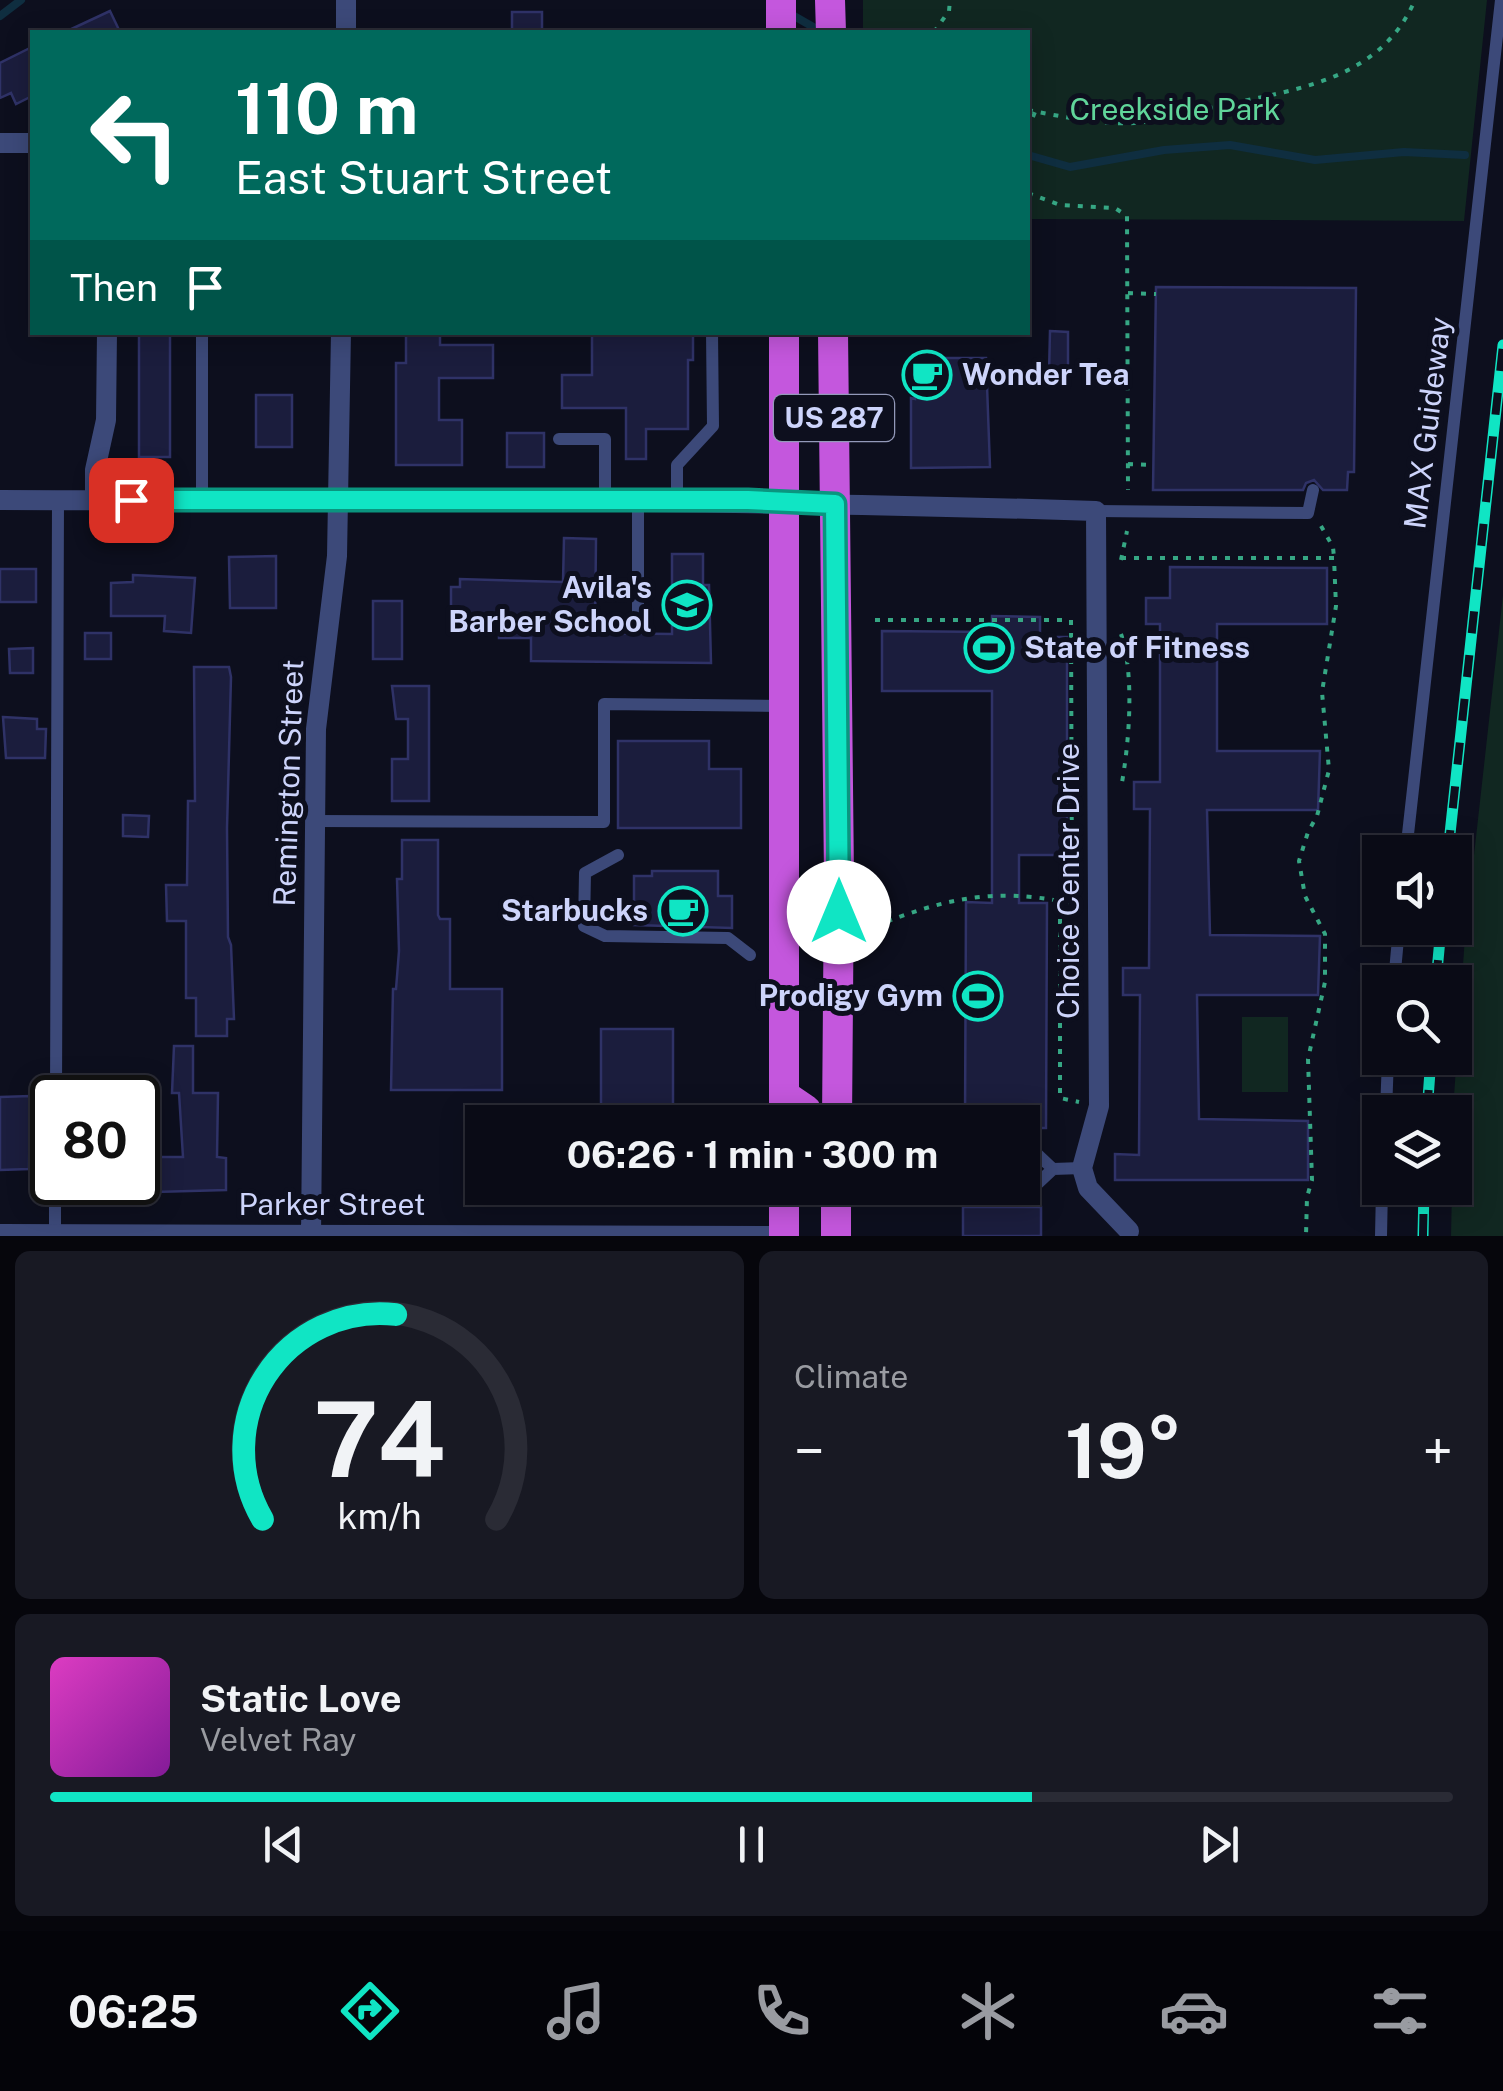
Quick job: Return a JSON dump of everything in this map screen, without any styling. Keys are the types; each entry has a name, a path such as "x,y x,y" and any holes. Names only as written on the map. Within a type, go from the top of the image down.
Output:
{"highway":[{"path":"781,0 781,30"},
{"path":"830,0 831,30"},
{"name":"US 287","path":"784,335 784,1105"},
{"name":"US 287","path":"833,335 839,877 837,1105"},
{"path":"784,1205 784,1236"},
{"path":"836,1205 836,1236"}],"street":[{"path":"346,0 346,30"},
{"path":"0,143 30,143"},
{"path":"95,500 96,470 106,420 106,335"},
{"name":"Remington Street","path":"311,1236 316,729 337,556 341,335"},
{"path":"0,500 677,500 1096,510"},
{"name":"Choice Center Drive","path":"1082,1168 1099,1106 1096,510"},
{"path":"1082,1168 1088,1188 1129,1231"},
{"name":"Parker Street","path":"0,1234 784,1236"}],"lane":[{"name":"MAX Guideway","path":"1408,835 1502,0"},
{"path":"677,500 677,465 712,426 712,335"},
{"path":"202,337 202,500"},
{"path":"558,438 605,438 605,500"},
{"path":"1096,510 1308,513 1313,490"},
{"path":"56,1075 58,500"},
{"path":"638,500 638,618"},
{"path":"315,821 604,822 604,704 785,706"},
{"path":"618,855 585,874 584,926 605,936 728,938 750,955"},
{"path":"1040,1156 1054,1169"},
{"path":"1040,1181 1054,1169 1082,1168"},
{"path":"55,1205 55,1235"},
{"path":"1381,1236 1382,1205"}],"path":[{"path":"935,30 948,11 950,0"},
{"path":"1030,111 1138,123 1318,85 1379,52 1395,35 1416,0"},
{"path":"1030,123 1035,112"},
{"path":"1030,195 1060,205 1122,211 1128,226 1128,490"},
{"path":"1128,293 1156,294"},
{"path":"1128,464 1154,465"},
{"path":"1306,1236 1306,1196 1312,1180 1308,1059 1325,982 1325,934 1305,896 1299,861 1325,794 1329,770 1322,692 1336,606 1334,558 1325,530 1308,513"},
{"path":"1121,558 1334,558"},
{"path":"875,620 1084,620"},
{"path":"1071,620 1072,900"},
{"path":"874,926 964,896 1041,897 1064,902 1084,897"},
{"path":"1064,902 1060,907 1060,1098 1084,1103"}],"green space":[{"name":"Creekside Park","path":"863,0 1487,0 1464,221 1030,219 1030,30 863,30"},
{"path":"1503,595 1503,1236 1451,1236 1452,1205 1472,1205 1472,1095 1454,1095 1455,1075 1472,1075 1472,965 1463,965 1464,945 1472,945 1472,873"},
{"path":"1242,1017 1288,1017 1288,1092 1242,1092"}],"building":[{"path":"110,11 119,30 69,30"},
{"path":"512,12 542,12 542,30 512,30"},
{"path":"30,48 30,97 16,104 11,93 0,98 0,63"},
{"path":"1156,287 1356,288 1354,472 1348,472 1347,490 1323,490 1314,480 1306,483 1303,490 1153,490"},
{"path":"1050,331 1068,332 1068,374 1049,374"},
{"path":"139,335 170,335 170,457 139,457"},
{"path":"406,335 440,335 440,345 493,345 493,378 439,378 439,420 462,420 462,465 396,465 396,363 406,363"},
{"path":"592,335 693,335 693,360 688,360 688,429 646,429 646,459 626,459 626,408 562,408 562,375 592,375"},
{"path":"915,358 986,358 990,467 911,468"},
{"path":"256,395 292,395 292,447 256,447"},
{"path":"507,433 544,433 544,467 507,467"},
{"path":"564,538 596,539 595,633 672,634 672,554 703,554 703,585 709,585 711,663 531,661 531,638 499,638 499,623 451,623 451,587 460,587 460,579 563,582"},
{"path":"276,556 276,608 230,608 229,557"},
{"path":"1170,567 1327,568 1327,624 1217,624 1217,751 1320,751 1318,810 1207,810 1210,935 1320,936 1318,995 1197,995 1199,1119 1308,1121 1308,1180 1115,1180 1115,1154 1139,1155 1140,995 1123,995 1123,968 1149,968 1150,809 1134,809 1134,782 1160,782 1160,624 1146,624 1146,598 1170,598"},
{"path":"0,569 36,569 36,602 0,602"},
{"path":"133,575 195,578 191,633 164,631 165,616 111,616 111,583 133,582"},
{"path":"373,601 402,601 402,659 373,659"},
{"path":"992,616 1040,617 1040,637 1067,637 1067,855 1019,855 1019,903 1047,903 1046,1128 1040,1128 1040,1105 965,1105 966,902 992,903 992,691 882,691 882,631 992,632"},
{"path":"85,633 111,633 111,659 85,659"},
{"path":"33,648 33,673 10,673 9,649"},
{"path":"194,667 229,667 231,677 227,828 234,1019 227,1019 227,1036 196,1036 196,998 186,998 186,921 167,921 166,885 187,885 188,801 195,801"},
{"path":"392,686 429,686 429,801 392,801 392,759 408,759 408,719 396,719"},
{"path":"3,717 37,719 37,729 46,729 45,758 6,758"},
{"path":"618,741 709,741 709,769 741,769 741,828 618,828"},
{"path":"123,815 149,816 148,837 123,836"},
{"path":"402,840 438,840 438,915 440,919 450,919 450,989 502,989 502,1090 391,1090 393,989 399,951 397,879 402,879"},
{"name":"Starbucks","path":"652,871 718,871 718,896 732,896 732,928 634,925 634,876 652,876"},
{"path":"601,1029 673,1029 673,1105 601,1105"},
{"path":"174,1046 193,1046 193,1093 218,1093 217,1157 226,1158 226,1190 160,1192 160,1157 183,1157 179,1093 172,1093"},
{"path":"30,1096 29,1169 0,1170 0,1097"},
{"path":"963,1207 1041,1207 1041,1236 963,1236"}],"waterway":[{"path":"0,16 21,0"},
{"path":"787,12 818,30"},
{"path":"1030,156 1070,167 1164,150 1230,145 1315,160 1404,152 1465,155"}],"railway":[{"path":"1450,835 1503,345"},
{"path":"1438,965 1439,945"},
{"path":"1428,1095 1430,1075"},
{"path":"1423,1236 1424,1205"}],"place":[{"name":"Wonder Tea","path":"927,375"},
{"name":"Avila's Barber School","path":"687,605"},
{"name":"State of Fitness","path":"989,648"},
{"name":"Starbucks","path":"683,911"},
{"name":"Prodigy Gym","path":"978,996"}],"route":[{"path":"131,500 748,500 835,504 839,912"}]}
